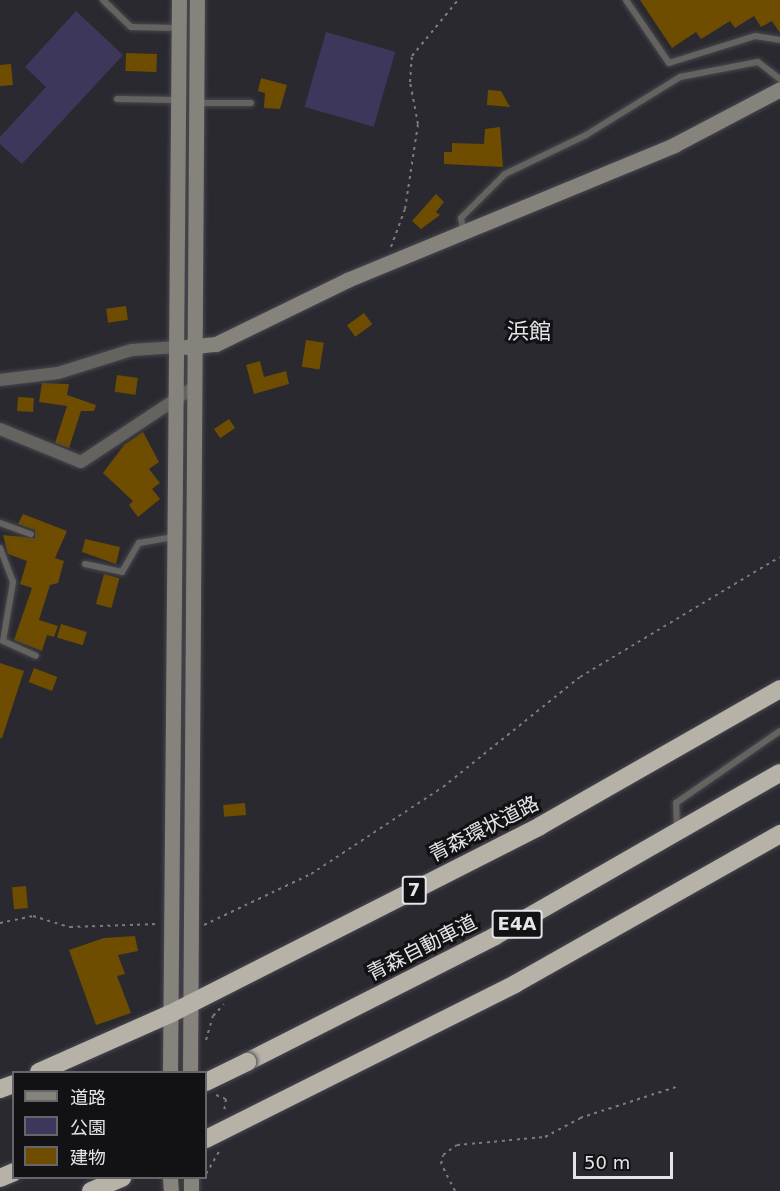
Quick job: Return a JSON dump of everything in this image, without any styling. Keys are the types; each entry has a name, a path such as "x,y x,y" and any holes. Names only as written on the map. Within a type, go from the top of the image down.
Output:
{"highway":[{"name":"青森環状道路","path":"41,1071 170,1014 540,826 780,689"},
{"name":"青森自動車道","path":"207,1082 495,936 677,835 780,773"},
{"path":"207,1138 515,984 780,834"},
{"path":"91,1191 120,1179"}],"street":[{"path":"170,1071 179,0"},
{"path":"190,1071 189,926 193,348 198,103 197,0"},
{"path":"0,380 58,373 132,350 193,348 216,344 385,264 674,145 780,89"},
{"path":"0,429 81,462 176,396 193,388"}],"lane":[{"path":"103,0 131,27 179,28"},
{"path":"626,0 669,63 755,36 780,40"},
{"path":"464,230 461,218 505,174 586,135 680,77 758,62 780,79"},
{"path":"117,99 179,100"},
{"path":"198,103 251,103"},
{"path":"0,523 31,534"},
{"path":"85,564 122,572 140,543 176,537"},
{"path":"0,548 14,582 3,641 36,656"},
{"path":"677,835 676,803 780,730"}],"path":[{"path":"385,264 411,179 418,124 410,82 412,56 458,0"},
{"path":"189,926 211,925 311,874 443,787 580,677 780,557"},
{"path":"0,923 33,916 70,927 170,923"},
{"path":"454,1191 441,1164 443,1155 457,1145 545,1137 580,1118 679,1086"}],"green space":[{"path":"76,11 123,55 22,164 0,144 0,137 46,87 25,67"},
{"path":"326,32 395,52 374,127 305,107"}],"building":[{"path":"640,0 780,0 780,33 772,21 761,27 754,16 735,28 730,21 701,39 696,32 672,48"},
{"path":"126,53 157,54 156,72 125,71"},
{"path":"11,64 13,85 0,86 0,65"},
{"path":"261,78 287,85 280,109 264,108 265,93 258,91"},
{"path":"488,90 501,91 510,107 487,105"},
{"path":"500,127 503,167 444,164 444,152 452,152 452,143 484,144 485,129"},
{"path":"436,194 444,202 436,212 440,215 421,229 412,221"},
{"path":"126,306 128,320 108,323 106,309"},
{"path":"364,313 372,324 355,337 347,325"},
{"path":"306,340 324,343 320,369 302,367"},
{"path":"260,361 264,377 286,371 289,384 254,394 246,365"},
{"path":"117,375 138,378 135,395 115,392"},
{"path":"42,383 69,384 67,395 96,405 94,411 81,411 69,448 55,443 67,406 39,402"},
{"path":"18,397 34,398 33,412 17,411"},
{"path":"229,419 235,428 220,438 214,429"},
{"path":"143,432 159,462 149,469 160,483 152,489 160,499 138,517 129,505 133,501 103,473 124,445"},
{"path":"23,514 67,531 55,558 64,561 58,583 50,585 39,620 58,626 54,637 47,635 42,651 14,640 32,588 20,584 27,561 8,554 3,535 35,538 35,530 18,524"},
{"path":"85,539 120,547 116,564 82,552"},
{"path":"104,574 119,578 111,608 96,604"},
{"path":"61,624 87,632 83,645 57,637"},
{"path":"0,663 24,671 2,738 0,738"},
{"path":"34,668 57,677 52,691 29,682"},
{"path":"245,803 246,815 224,817 223,805"},
{"path":"26,886 28,908 14,909 12,887"},
{"path":"135,936 138,951 118,955 125,974 117,976 131,1013 96,1025 69,950 104,938"}],"district":[{"name":"浜館","path":"529,332"}]}
